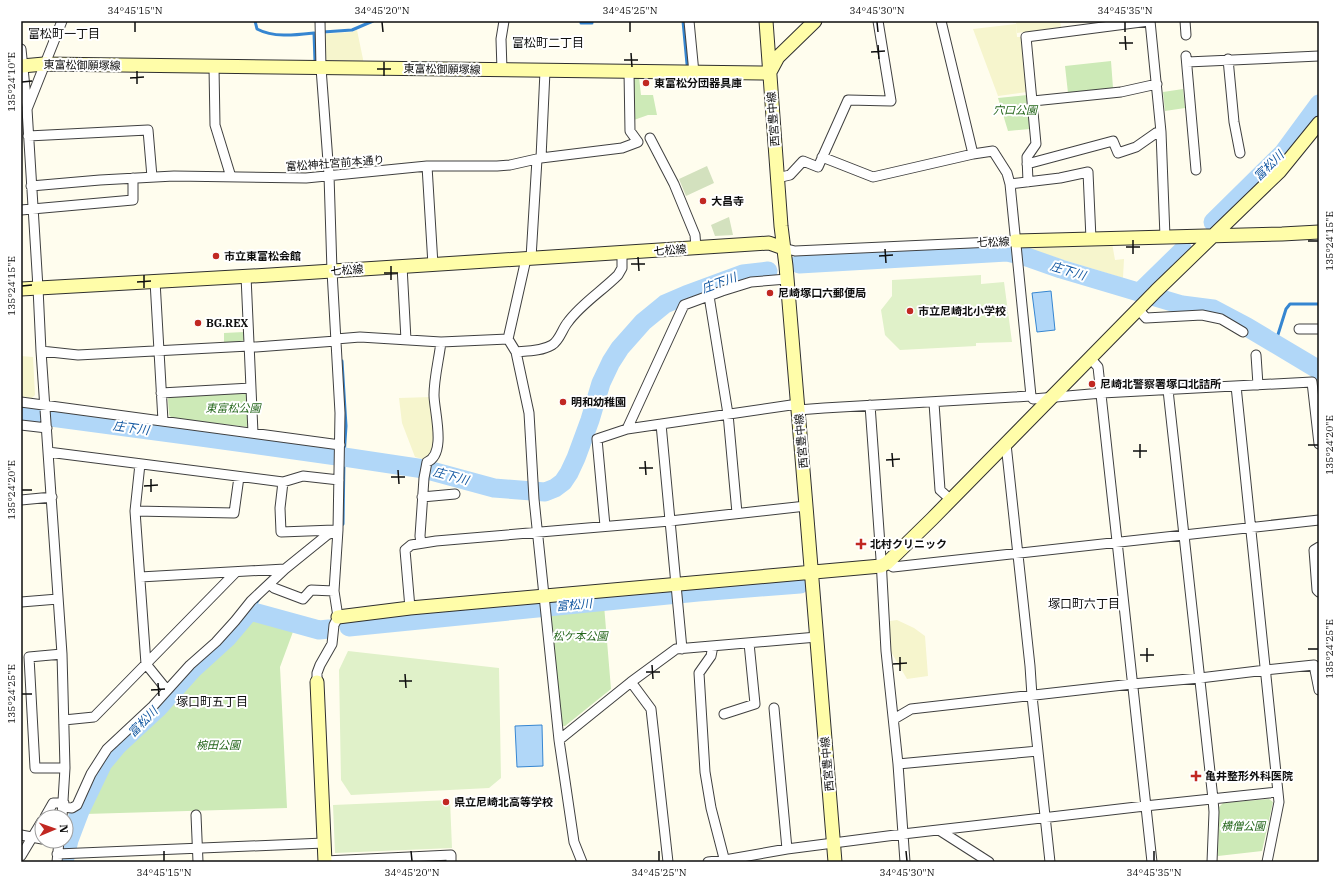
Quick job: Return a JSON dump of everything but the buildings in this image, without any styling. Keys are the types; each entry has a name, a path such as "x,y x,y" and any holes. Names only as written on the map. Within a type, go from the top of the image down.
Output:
{"street":[{"path":"25,113 62,21"},
{"path":"320,21 340,413 338,530 334,591 338,617 334,625 332,644 320,665 316,682 325,861 385,860 451,855 451,862"},
{"path":"502,70 501,39 504,21"},
{"path":"688,21 694,73"},
{"name":"西宮豊中線","path":"766,21 777,178 812,571 816,637 835,862"},
{"path":"770,72 778,57 815,21"},
{"path":"777,178 790,175 803,161 818,167 848,100 891,102 878,21"},
{"path":"941,21 973,154"},
{"path":"1028,182 1027,157 1036,144 1026,37 1150,21 1161,132 1165,237"},
{"path":"1185,21 1186,35"},
{"path":"21,49 62,654 65,768 63,809"},
{"path":"1196,170 1187,59 1319,56"},
{"path":"1228,59 1234,122 1240,152"},
{"name":"東富松御願塚線","path":"22,66 44,64 694,73 770,72"},
{"path":"214,67 215,125 231,177"},
{"path":"545,71 539,159 528,259 508,338 516,352 529,412 537,532 560,740 574,842 582,862"},
{"name":"富松神社宮前本通り","path":"31,186 174,176 291,179 367,173 427,166 497,166 622,148 638,142 630,131 629,72"},
{"path":"1033,101 1121,92 1157,84"},
{"path":"884,564 946,495 1006,444 1039,397 1090,358 1156,291 1280,171 1319,123"},
{"path":"28,136 148,130 152,177"},
{"path":"1027,164 1113,140 1118,152 1136,147 1156,133 1161,132"},
{"path":"650,138 674,184 695,235 696,248"},
{"path":"822,157 873,177 992,151 1007,174 1010,184 1018,262 1039,397"},
{"path":"427,166 433,265"},
{"path":"1010,184 1060,178 1088,172 1091,239"},
{"path":"21,210 133,200 132,178"},
{"name":"七松線","path":"21,289 433,265 769,243 795,251 1016,245 1091,239 1319,232"},
{"path":"516,352 538,350 551,346 557,341 568,322 576,312 618,275 622,268 622,253"},
{"path":"402,266 406,340"},
{"path":"246,276 254,433"},
{"path":"627,429 684,306 751,282 787,279"},
{"path":"155,281 163,421"},
{"path":"709,296 728,414 737,513"},
{"path":"1140,308 1146,318 1202,315 1221,319 1243,332"},
{"path":"1299,329 1319,329"},
{"path":"41,352 78,355 249,346 256,347 360,337 441,342 508,338"},
{"path":"421,544 422,497 427,462 430,461 436,452 438,444 434,395 441,342"},
{"path":"1256,355 1258,385"},
{"path":"1090,358 1098,367 1102,393 1116,542 1152,862"},
{"path":"605,526 597,439 627,429 728,414 798,407 870,406 1312,382 1319,444"},
{"path":"1236,386 1279,802 1267,862"},
{"path":"161,393 251,388"},
{"path":"1168,390 1213,799 1214,812 1212,862"},
{"path":"21,402 45,407 254,433 340,446"},
{"path":"934,402 946,495"},
{"path":"870,406 884,564 886,651 894,719 905,862"},
{"path":"661,424 682,648"},
{"path":"21,425 46,427"},
{"path":"1006,444 1050,862"},
{"path":"48,452 239,478 283,482 303,476 339,480"},
{"path":"140,464 135,511 146,664 167,690"},
{"path":"135,511 234,513 239,478"},
{"path":"283,482 280,508 281,532 338,530"},
{"path":"422,497 455,494"},
{"path":"21,500 52,497"},
{"path":"410,608 405,550 411,545 806,506"},
{"path":"338,617 410,608 545,603 676,590 812,571 884,564 893,567 1319,520"},
{"path":"50,809 54,803 72,808 77,805 91,774 107,749 153,706 190,665 216,642 269,584 327,535 338,530"},
{"path":"1319,547 1314,550 1317,590 1319,592"},
{"path":"140,577 285,569"},
{"path":"64,720 94,717 236,572"},
{"path":"269,584 274,588 303,599 311,590 334,591"},
{"path":"21,602 58,598"},
{"path":"560,740 631,682 676,649 816,637"},
{"path":"724,714 755,704 749,643"},
{"path":"713,646 711,656 699,673 703,746 705,772 711,808 725,861"},
{"path":"62,654 29,657 35,768 65,768"},
{"path":"894,719 911,709 1314,665 1319,690"},
{"path":"631,682 651,709 668,862"},
{"path":"774,708 787,849"},
{"path":"898,764 1038,751"},
{"path":"708,862 725,861 787,849 903,834 1278,792"},
{"path":"196,816 198,862"},
{"path":"939,830 989,862"},
{"path":"21,856 34,834"},
{"path":"21,835 32,837"},
{"path":"61,856 197,848 324,843"}],"green space":[{"path":"1013,21 1060,21 1061,27 1017,33 1016,23 1013,23"},
{"path":"1016,24 1017,37 1021,37 1027,92 998,96 973,29"},
{"path":"357,30 364,64 325,64 323,34 352,32"},
{"path":"1111,61 1113,88 1068,93 1065,66"},
{"path":"633,77 639,77 641,95 653,95 657,115 648,115 634,120"},
{"path":"1183,89 1185,108 1165,111 1163,92"},
{"name":"穴口公園","path":"1027,95 1030,129 1008,131 998,98"},
{"path":"707,166 714,183 686,196 679,179"},
{"path":"729,217 733,235 715,236 711,225"},
{"path":"1112,243 1115,260 1124,259 1123,278 1028,249 1028,246"},
{"path":"981,275 981,284 1004,282 1012,342 976,343 976,346 900,350 885,335 881,310 892,296 892,280"},
{"path":"244,332 245,338 242,342 224,343 224,333"},
{"path":"21,356 33,357 35,395 32,398 21,396"},
{"name":"東富松公園","path":"246,391 249,394 248,427 172,418 169,415 168,399 170,396"},
{"path":"431,397 435,445 427,460 415,457 402,423 399,398"},
{"name":"松ケ本公園","path":"604,605 611,689 565,726 562,726 550,613 552,610"},
{"name":"椀田公園","path":"253,618 294,629 280,667 287,808 85,814 114,758"},
{"path":"897,620 914,628 925,636 928,676 907,679 890,650 890,621"},
{"path":"348,651 499,668 501,778 489,788 351,795 341,780 339,670"},
{"name":"横僧公園","path":"1269,799 1273,802 1262,851 1218,856 1219,807 1223,803"},
{"path":"450,800 452,848 335,853 333,805"}],"water":[{"path":"1051,291 1055,330 1037,332 1032,293"},
{"path":"542,725 543,766 517,767 515,726"}],"waterway":[{"path":"255,21 257,29 271,34 285,35 314,33 315,62"},
{"path":"323,32 352,30 373,21"},
{"path":"581,21 581,23 585,23"},
{"path":"587,23 592,23 592,21"},
{"path":"683,21 687,64"},
{"name":"富松川","path":"1213,222 1283,153 1319,104"},
{"name":"富松川","path":"1140,292 1183,250"},
{"name":"庄下川","path":"799,264 1007,252 1182,305 1213,309 1247,327 1319,370"},
{"name":"庄下川","path":"21,413 424,469 494,488 545,492 555,488 563,482 569,473 590,420 601,383 611,362 620,348 643,322 665,304 686,295 743,274 768,271"},
{"path":"1275,344 1286,309 1290,304 1319,304"},
{"path":"340,527 343,524 346,426 342,361"},
{"name":"富松川","path":"349,627 698,592 800,584"},
{"path":"250,611 259,599"},
{"name":"富松川","path":"64,862 69,840 80,811 103,763 118,745 159,707 193,669 227,638 250,611 319,630 329,629"}],"place":[{"name":"東富松分団器具庫","path":"646,83"},
{"name":"大昌寺","path":"703,201"},
{"name":"市立東富松会館","path":"216,256"},
{"name":"尼崎塚口六郵便局","path":"770,293"},
{"name":"市立尼崎北小学校","path":"910,311"},
{"name":"BG.REX","path":"198,323"},
{"name":"尼崎北警察署塚口北詰所","path":"1092,384"},
{"name":"明和幼稚園","path":"563,402"},
{"name":"北村クリニック","path":"861,544"},
{"name":"亀井整形外科医院","path":"1196,776"},
{"name":"県立尼崎北高等学校","path":"446,802"}],"district":[{"name":"富松町一丁目","path":"64,34"},
{"name":"富松町二丁目","path":"548,43"},
{"name":"塚口町六丁目","path":"1084,604"},
{"name":"塚口町五丁目","path":"212,702"}]}
